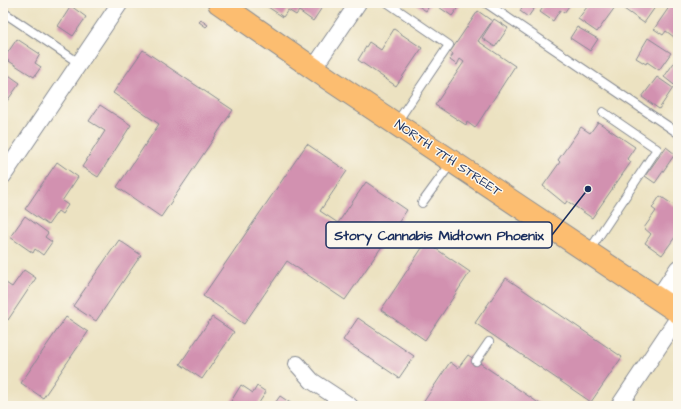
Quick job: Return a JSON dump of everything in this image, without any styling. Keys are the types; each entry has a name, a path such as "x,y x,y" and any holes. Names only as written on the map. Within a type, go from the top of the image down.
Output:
{"main road":[{"name":"NORTH 7TH STREET","path":"219,3 396,124 678,312"}],"street":[{"path":"3,176 120,3"},
{"path":"313,68 358,3"},
{"path":"658,298 678,268"},
{"path":"619,406 678,318"},
{"path":"298,364 312,381 350,406"}],"lane":[{"path":"388,3 449,45 396,124"},
{"path":"486,3 678,133"},
{"path":"3,12 79,63"},
{"path":"588,252 657,149 603,112"},
{"path":"422,203 452,161"},
{"path":"476,361 490,342"}],"building":[{"path":"262,3 325,3 313,21 299,11 296,15 288,10 283,17"},
{"path":"414,3 431,3 426,11"},
{"path":"433,3 461,3 452,16"},
{"path":"515,3 538,3 528,17 520,11 522,8"},
{"path":"546,3 571,3 564,13 560,10 553,21 540,12"},
{"path":"590,3 618,3 597,32 578,19"},
{"path":"628,3 658,3 644,23 624,9"},
{"path":"672,3 678,3 678,31 674,37 666,31 663,35 654,29"},
{"path":"71,6 86,17 73,36 58,26"},
{"path":"478,11 492,21 478,41 515,66 475,128 467,122 466,125 435,105 464,62 460,59 457,65 450,60 453,54 450,52"},
{"path":"494,19 508,28 495,47 482,38"},
{"path":"201,20 208,25 206,27 199,22"},
{"path":"577,27 598,39 590,51 570,38"},
{"path":"394,29 422,48 396,86 358,60 369,42 381,50"},
{"path":"648,38 671,53 659,70 647,62 646,64 636,58"},
{"path":"17,39 40,54 35,63 41,67 34,77 4,58"},
{"path":"143,50 233,110 161,217 117,187 159,124 113,93"},
{"path":"678,57 678,88 664,77"},
{"path":"3,71 20,83 7,101 3,98"},
{"path":"657,77 673,88 659,109 642,97"},
{"path":"100,105 131,125 98,177 82,167 105,131 89,121"},
{"path":"598,122 635,147 627,159 631,162 592,218 567,201 565,204 543,186 560,162 558,160 581,127 590,133"},
{"path":"307,144 347,171 320,211 338,223 366,182 407,210 345,300 287,261 244,324 203,296"},
{"path":"666,147 675,154 655,183 645,176"},
{"path":"57,162 78,177 62,201 68,205 62,214 58,211 48,225 25,209"},
{"path":"660,196 678,208 678,233 662,255 645,243 651,234 644,228 656,211 652,208"},
{"path":"25,216 48,233 45,237 52,242 43,255 35,249 33,253 10,237"},
{"path":"119,240 141,255 96,321 73,306"},
{"path":"426,242 470,272 425,340 381,310"},
{"path":"24,270 36,278 8,320 3,316 3,281 12,287"},
{"path":"506,278 622,357 591,402 475,323"},
{"path":"66,317 88,332 43,398 21,383"},
{"path":"212,317 234,332 202,379 180,364"},
{"path":"358,318 414,356 399,378 343,340"},
{"path":"468,355 543,406 421,406 450,362 458,368"},
{"path":"241,385 253,393 257,386 266,392 257,406 234,406 230,403"},
{"path":"280,396 295,406 273,406"}],"place":[{"name":"Story Cannabis Midtown Phoenix","path":"588,189"}]}
